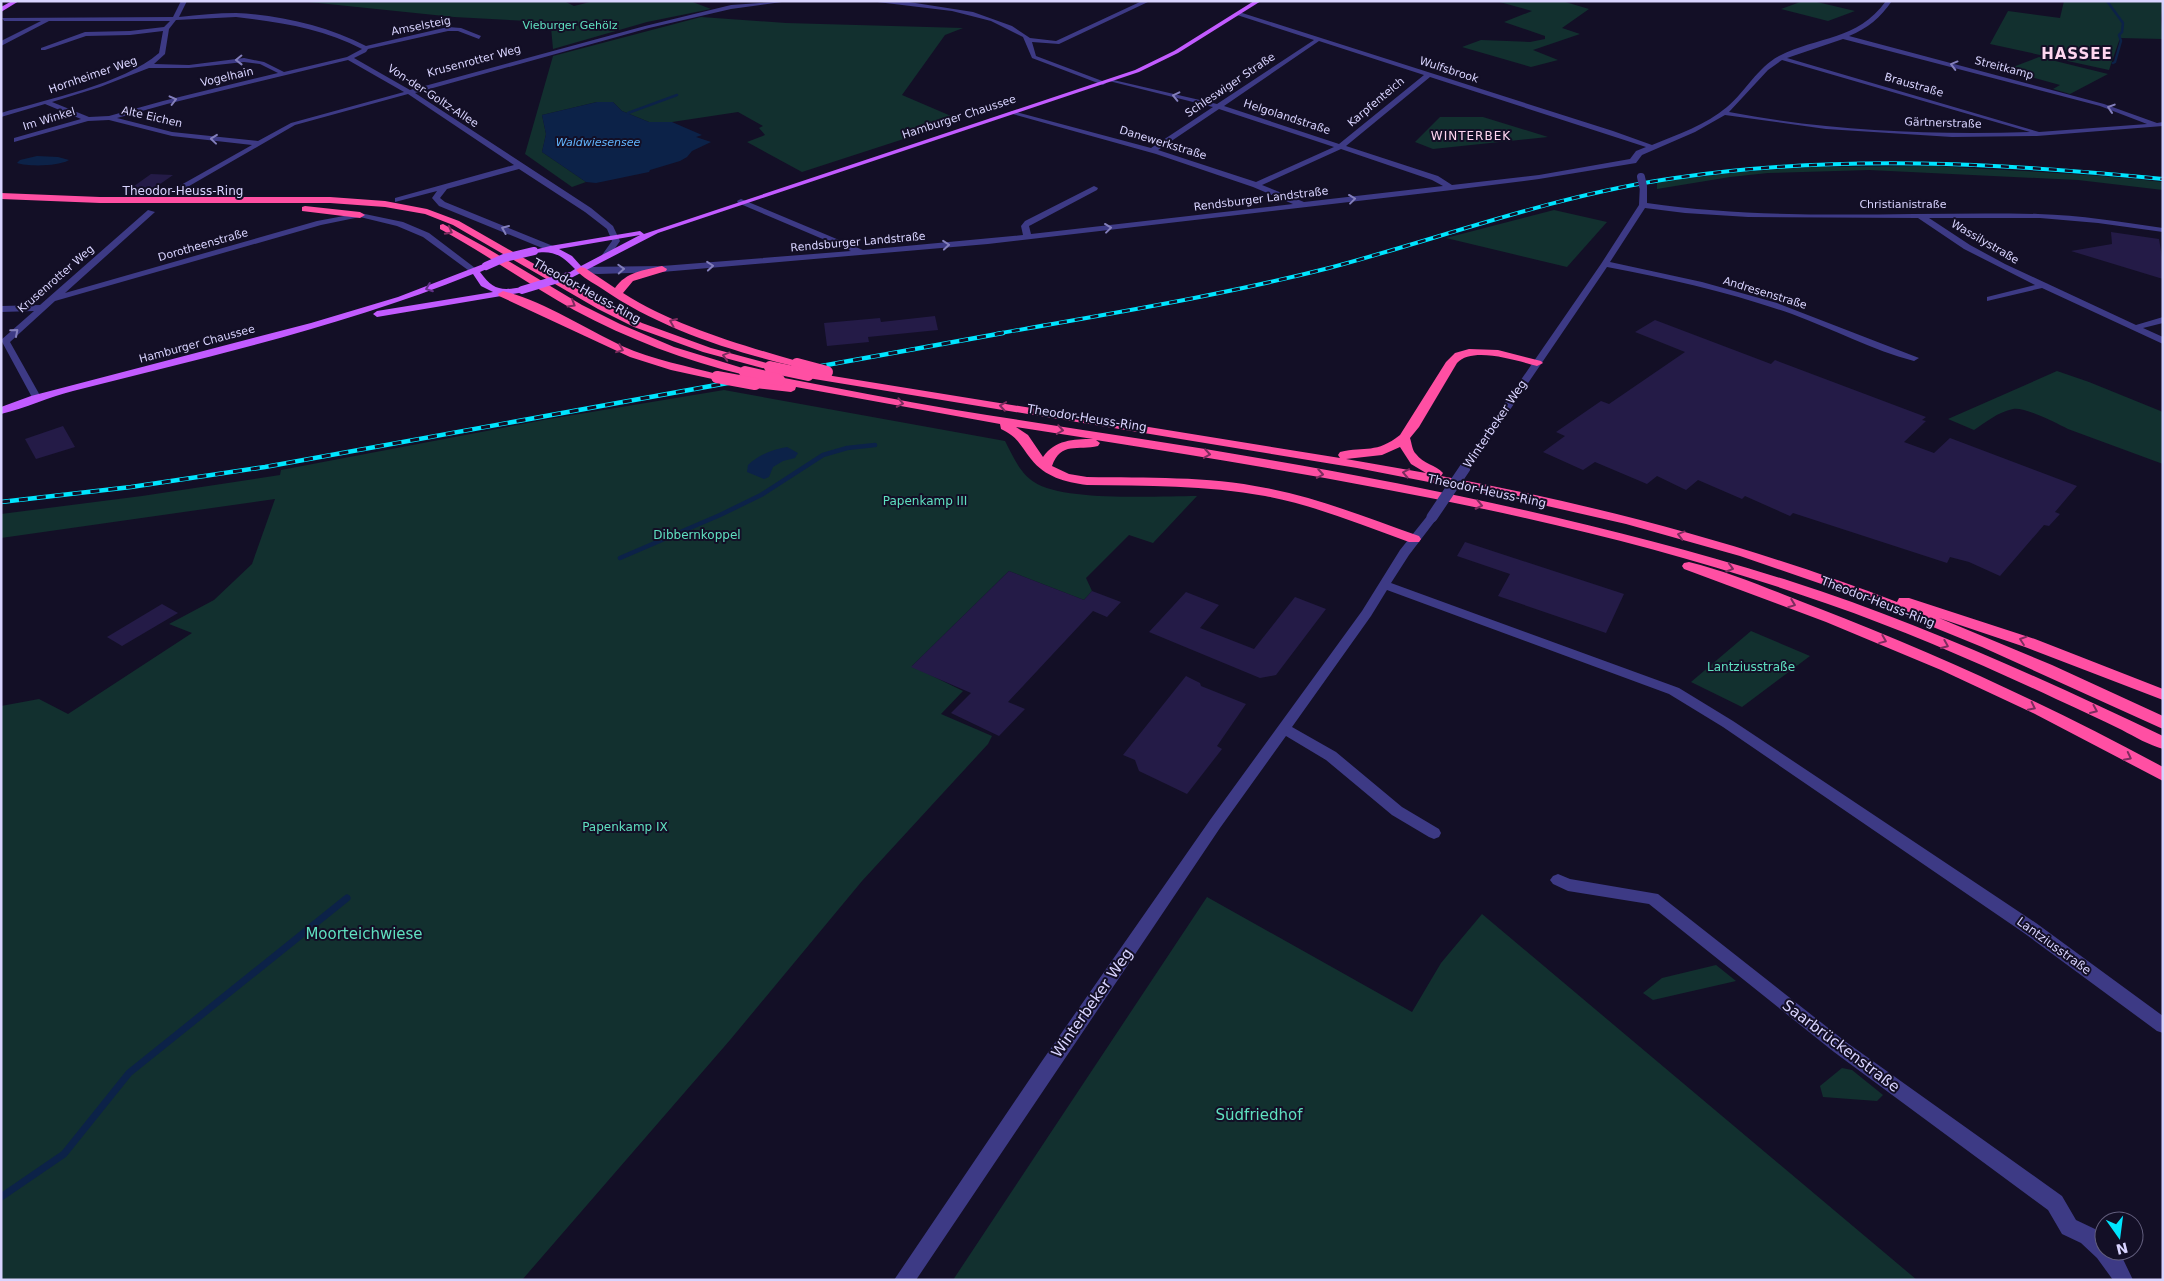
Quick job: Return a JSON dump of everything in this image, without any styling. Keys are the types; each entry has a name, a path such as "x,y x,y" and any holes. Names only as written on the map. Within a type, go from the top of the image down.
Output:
{"highway":[{"name":"Theodor-Heuss-Ring","path":"1,196 92,200 364,202 427,212 456,223 602,307 638,325 707,350 808,375 1298,454 1471,486 1534,498 1664,530 1794,570 1856,592 1968,637 2163,723"},
{"path":"220,200 316,196 398,200 452,209"},
{"path":"1,202 35,207"},
{"name":"Theodor-Heuss-Ring","path":"1,206 330,206 403,214 432,223 470,243 597,318 676,352 779,380 982,418 1159,446 1393,487 1598,533 1708,562 1842,604 2000,668 2163,743"},
{"path":"269,206 360,215"},
{"path":"581,270 647,311 704,335 882,387"},
{"path":"617,294 625,280 641,274 662,270"},
{"path":"503,294 523,301 625,351 679,369 755,384 852,394"},
{"path":"1298,454 1369,454 1386,450 1405,440 1441,379 1459,355 1480,351 1495,352 1537,363"},
{"path":"982,418 1022,435 1036,457 1045,467 1058,476 1076,480 1214,484 1264,492 1310,503 1414,539"},
{"path":"1405,440 1407,453 1415,462 1428,470 1471,486"},
{"path":"1045,467 1050,454 1056,448 1068,444 1159,446"},
{"path":"1598,533 1782,600 1916,653 2056,719 2163,775"},
{"path":"1794,570 1991,629 2163,695"}],"main road":[{"path":"1,10 16,1"},
{"name":"Hamburger Chaussee","path":"310,327 540,286 581,270 606,255 655,231 741,201 1103,83 1166,58 1258,1"},
{"name":"Hamburger Chaussee","path":"1,413 37,399 310,327 404,298 504,258 550,248 655,231"},
{"path":"550,248 569,258 581,270"},
{"path":"474,270 484,284 503,294"},
{"name":"Hamburger Chaussee","path":"1,413 72,394 91,386"}],"street":[{"name":"Hornheimer Weg","path":"1,115 116,80 148,66 162,54 166,29 184,1"},
{"name":"Krusenrotter Weg","path":"184,186 292,124 647,27 731,7 786,1"},
{"path":"872,1 948,8 992,19 1028,40 1057,42"},
{"path":"1042,49 1147,1"},
{"path":"1643,206 1643,186 1633,161 1634,156 1690,132 1724,113 1759,73 1782,58 1844,37 1868,26 1879,15 1888,1"},
{"name":"Wulfsbrook","path":"1239,14 1611,132 1652,147"},
{"path":"4,19 174,18 236,15 286,21 328,31 366,48 364,51 349,58"},
{"path":"1,44 49,18"},
{"name":"Amselsteig","path":"366,48 451,28 479,37"},
{"path":"43,48 85,34 166,29"},
{"name":"Streitkamp","path":"1844,37 2093,102 2159,124"},
{"name":"Schleswiger Straße","path":"1153,150 1319,39"},
{"path":"1028,40 1034,57 1103,83"},
{"name":"Von-der-Goltz-Allee","path":"349,58 409,92 588,210 610,228 616,237"},
{"name":"Vogelhain","path":"109,118 165,102 349,58"},
{"name":"Braustraße","path":"1782,58 2041,134"},
{"path":"148,66 202,66 238,59 266,63 284,74"},
{"name":"Karpfenteich","path":"1256,185 1340,147 1429,74"},
{"name":"Helgolandstraße","path":"1110,80 1218,106 1435,178 1452,188"},
{"name":"Alte Eichen","path":"46,102 88,119 109,118 172,134 257,143"},
{"name":"Danewerkstraße","path":"1012,113 1153,150 1256,185 1304,205"},
{"name":"Gärtnerstraße","path":"1724,113 1788,123 1872,131 1966,136 2041,134 2159,124"},
{"name":"Im Winkel","path":"17,140 88,119"},
{"name":"Rendsburger Landstraße","path":"581,270 662,270 1028,237 1452,188 1563,174 1611,162 1633,161"},
{"path":"398,200 520,166"},
{"path":"1028,237 1025,226 1028,223 1094,188"},
{"path":"443,189 437,195 436,200 452,209 550,248"},
{"path":"741,201 863,253"},
{"name":"Christianistraße","path":"1643,206 1748,215 1919,214 2040,216 2098,221 2163,230"},
{"name":"Winterbeker Weg","path":"904,1280 1215,824 1285,729 1385,585 1404,553 1432,517 1643,206"},
{"name":"Krusenrotter Weg","path":"37,399 5,341 151,212"},
{"name":"Wassilystraße","path":"1919,214 1967,247 2163,341"},
{"path":"360,215 400,224 426,235 474,270"},
{"name":"Dorotheenstraße","path":"53,299 320,223 360,215"},
{"path":"606,255 616,241 616,237"},
{"name":"Andresenstraße","path":"1605,264 1724,291 1769,304 1914,358"},
{"path":"1990,299 2043,285"},
{"path":"1,309 43,308"},
{"path":"2134,328 2163,320"},
{"name":"Lantziusstraße","path":"1385,585 1595,660 1674,691 1720,719 2030,928 2163,1026"},
{"path":"1285,729 1331,756 1397,811 1434,833"},
{"name":"Saarbrückenstraße","path":"1558,880 1568,885 1653,898 1840,1047 2056,1204 2069,1227 2088,1236 2094,1242"},
{"name":"Saarbrückenstraße","path":"2111,1261 2123,1280"}],"green space":[{"name":"Vieburger Gehölz","path":"299,1 564,1 574,6 594,1 690,1 711,9 647,22 553,49 551,27 528,21 454,17"},
{"path":"1496,1 1562,1 1589,9 1562,28 1580,34 1533,50 1558,60 1531,67 1462,47 1481,40 1530,42 1545,39 1545,36 1504,22 1532,11"},
{"path":"1803,1 1817,2 1855,11 1828,21 1781,9"},
{"path":"2064,1 2163,1 2161,19 2163,39 2120,38 2109,70 1990,44 2008,11 2060,18"},
{"path":"701,17 786,23 963,28 945,35 902,95 959,121 802,172 747,142 765,135 759,128 763,126 738,112 672,122 649,122 622,111 613,102 597,102 542,115 546,134 542,152 586,182 572,187 525,154 553,56"},
{"path":"2039,57 2108,74 2070,94 2053,89 2060,85 2005,70"},
{"path":"1440,117 1483,117 1548,137 1433,149 1415,142"},
{"path":"1937,166 2135,179 2163,182 2163,190 2078,180 1869,170 1768,173 1657,189 1657,182 1740,172 1810,167"},
{"path":"1554,210 1607,222 1567,267 1446,238"},
{"path":"2057,371 2163,412 2163,464 2068,429 2025,410 2013,409 2002,412 1974,430 1948,419"},
{"name":"Moorteichwiese","path":"724,390 1005,441 1017,463 1029,478 1048,488 1066,493 1112,497 1197,496 1153,543 1129,535 1086,578 1092,591 1084,600 1009,571 912,666 963,691 941,714 992,736 988,744 862,881 730,1040 522,1280 1,1280 1,706 39,699 68,714 192,633 169,624 214,600 252,564 275,499 1,538 1,514 142,496 280,475 281,470 549,419"},
{"name":"Lantziusstraße","path":"1751,631 1810,656 1742,707 1691,682"},
{"name":"Südfriedhof","path":"1207,897 1412,1012 1441,963 1482,914 1917,1280 953,1280"},
{"path":"1716,965 1736,981 1653,1000 1643,993 1662,978"},
{"path":"1842,1068 1852,1070 1883,1095 1877,1101 1823,1097 1820,1086"}],"water":[{"name":"Waldwiesensee","path":"597,102 613,102 622,111 649,122 672,122 702,135 696,137 711,142 692,151 680,161 650,170 649,172 596,183 586,182 542,152 546,134 542,115"},
{"path":"37,156 58,157 69,160 59,164 44,165 17,163 20,160"},
{"path":"787,447 798,453 795,458 783,461 773,467 769,477 764,479 747,472 748,465 756,458 771,451"}],"building":[{"path":"151,174 173,175 146,194 123,194"},
{"path":"2111,232 2159,239 2163,263 2163,279 2071,251 2112,244"},
{"path":"935,316 938,330 868,337 869,342 827,346 824,323 880,318 881,322"},
{"path":"1655,320 1771,364 1775,360 1926,417 1922,420 1926,421 1904,442 1934,453 1950,438 2077,486 2055,512 2060,514 2049,526 2044,525 2000,576 1969,562 1950,557 1947,563 1793,513 1790,516 1745,496 1742,499 1698,480 1686,490 1657,476 1647,484 1595,462 1583,470 1543,452 1565,436 1556,432 1601,401 1609,404 1685,352 1635,332"},
{"path":"63,426 75,447 36,459 25,439"},
{"path":"1465,542 1624,594 1606,633 1498,596 1510,574 1457,556"},
{"path":"1009,571 1084,600 1092,591 1121,602 1107,617 1093,611 1008,702 1025,709 999,736 951,713 971,693 911,667"},
{"path":"1186,592 1219,605 1200,628 1254,649 1295,597 1326,609 1276,675 1260,678 1149,632"},
{"path":"162,604 178,613 122,646 107,637"},
{"path":"1186,676 1200,683 1201,686 1246,704 1217,746 1222,749 1187,794 1139,771 1135,760 1123,755"}],"waterway":[{"path":"2107,1 2123,23 2122,32 2119,35 2121,41 2115,62 2113,63"},
{"path":"628,113 677,95"},
{"path":"620,558 720,515 761,495 823,455 847,448 875,445"},
{"path":"1,1197 64,1154 129,1073 347,898"}],"railway":[{"path":"996,334 1163,304 1288,278 1372,256 1544,206 1631,185 1675,178 1736,170 1797,166 1919,164 1980,165 2163,179"},
{"path":"1,502 131,487 265,467 1003,333"}],"district":[{"name":"HASSEE","path":"2077,54"},
{"name":"WINTERBEK","path":"1471,136"}],"park label":[{"name":"Papenkamp III","path":"925,501"},
{"name":"Dibbernkoppel","path":"697,535"},
{"name":"Papenkamp IX","path":"625,827"}]}
